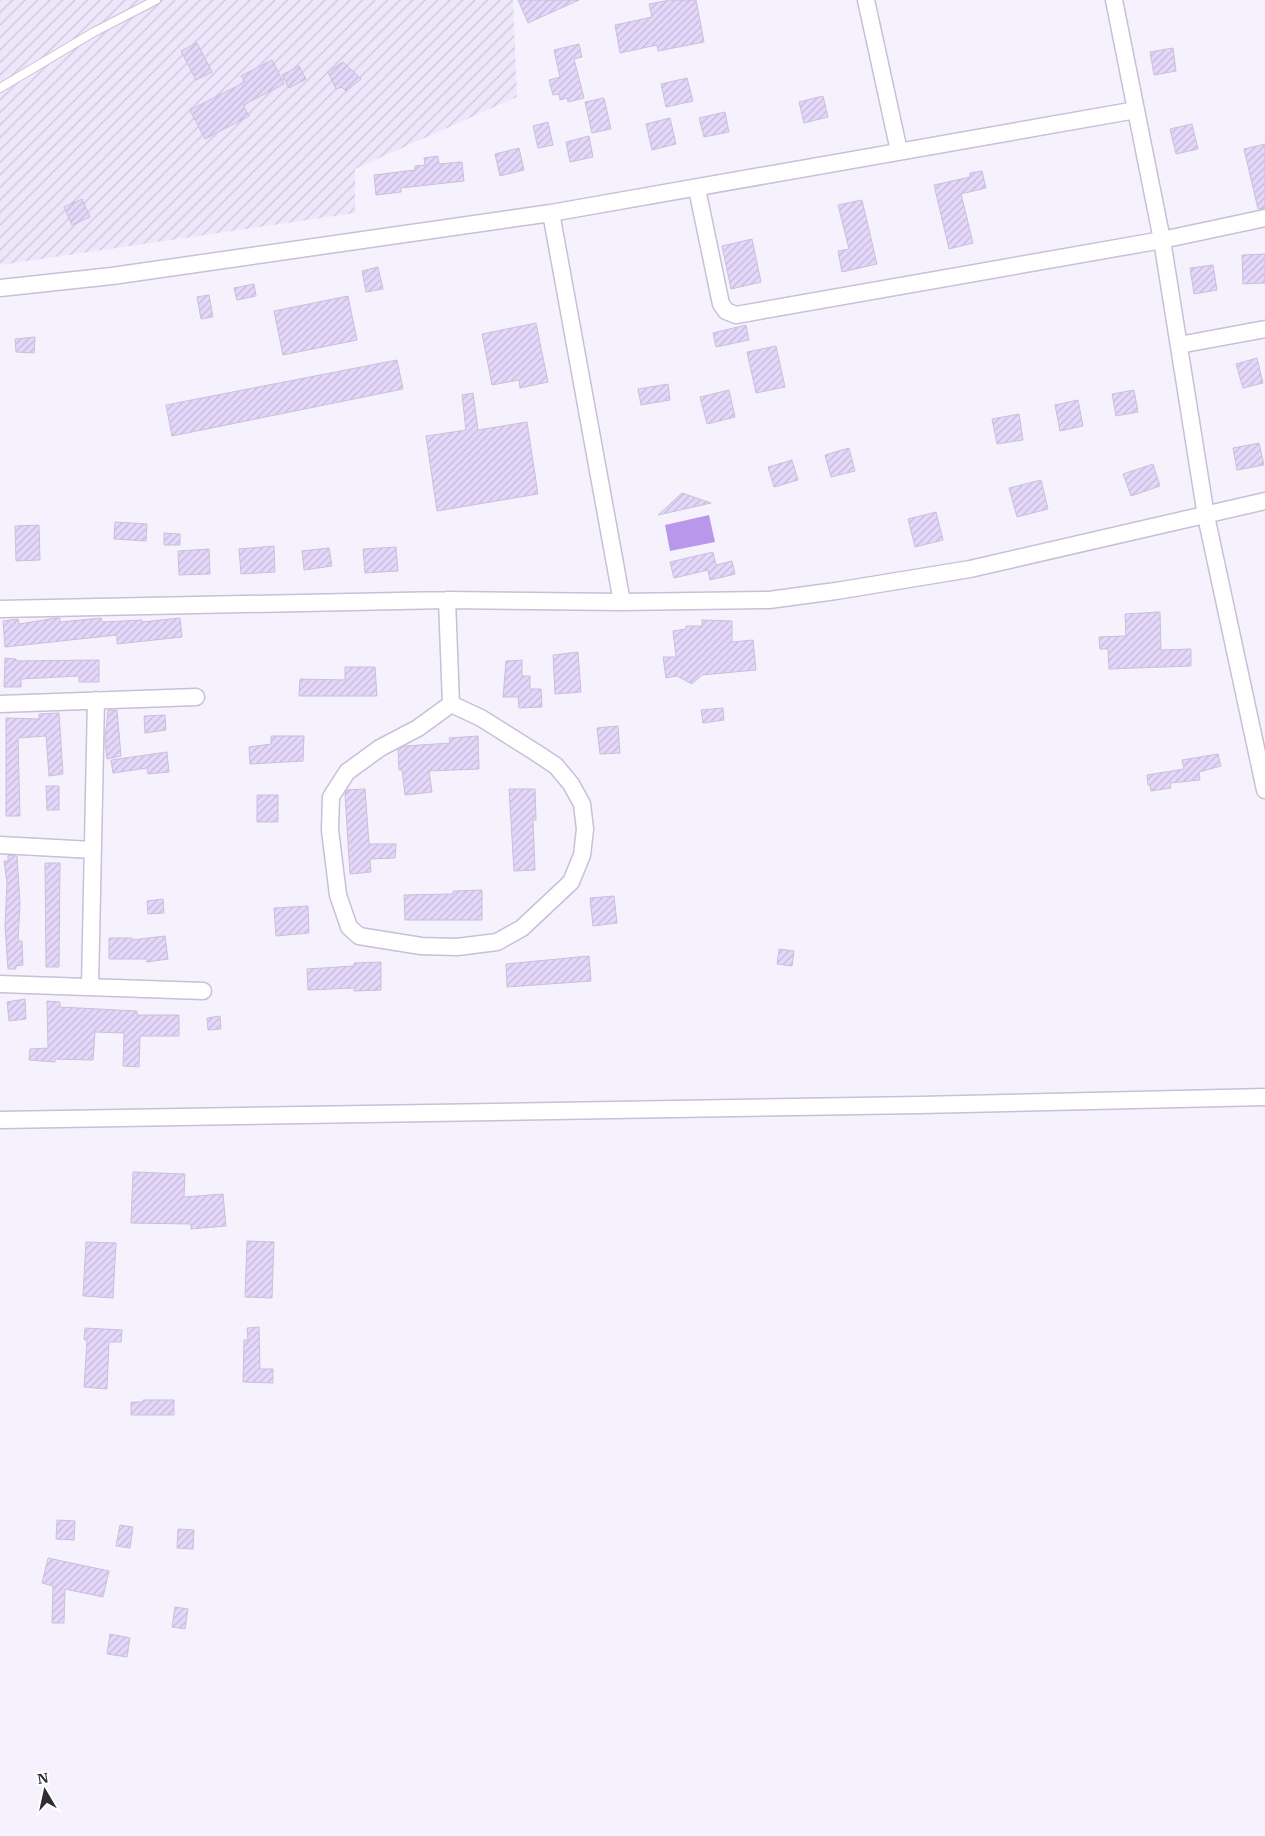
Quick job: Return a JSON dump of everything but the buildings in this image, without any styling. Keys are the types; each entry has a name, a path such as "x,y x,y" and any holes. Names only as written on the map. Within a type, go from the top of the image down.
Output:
{"street":[{"path":"866,0 899,151"},
{"path":"1114,0 1162,240 1206,516 1265,790"},
{"path":"0,288 112,276 551,213 697,189 899,151 1136,110"},
{"path":"697,189 721,304 726,311 736,315 1162,240 1265,218"},
{"path":"551,213 622,602"},
{"path":"1179,345 1265,329"},
{"path":"0,609 448,600 622,602 769,600 970,569 1265,501"},
{"path":"448,600 450,704"},
{"path":"0,704 196,697"},
{"path":"90,987 96,700"},
{"path":"450,704 481,718 535,752 556,766 572,784 582,804 585,829 582,855 571,882 522,928 497,942 457,947 421,946 359,936 349,927 338,896 330,830 331,797 347,772 380,748 418,728 450,704"},
{"path":"0,845 93,850"},
{"path":"0,984 202,991"},
{"path":"0,1120 920,1106 1265,1097"}],"lane":[{"path":"0,88 94,32 156,0"}],"shaded area":[{"path":"0,0 513,0 517,97 355,169 355,213 0,265"},
{"path":"709,515 715,542 670,551 665,525"}]}
